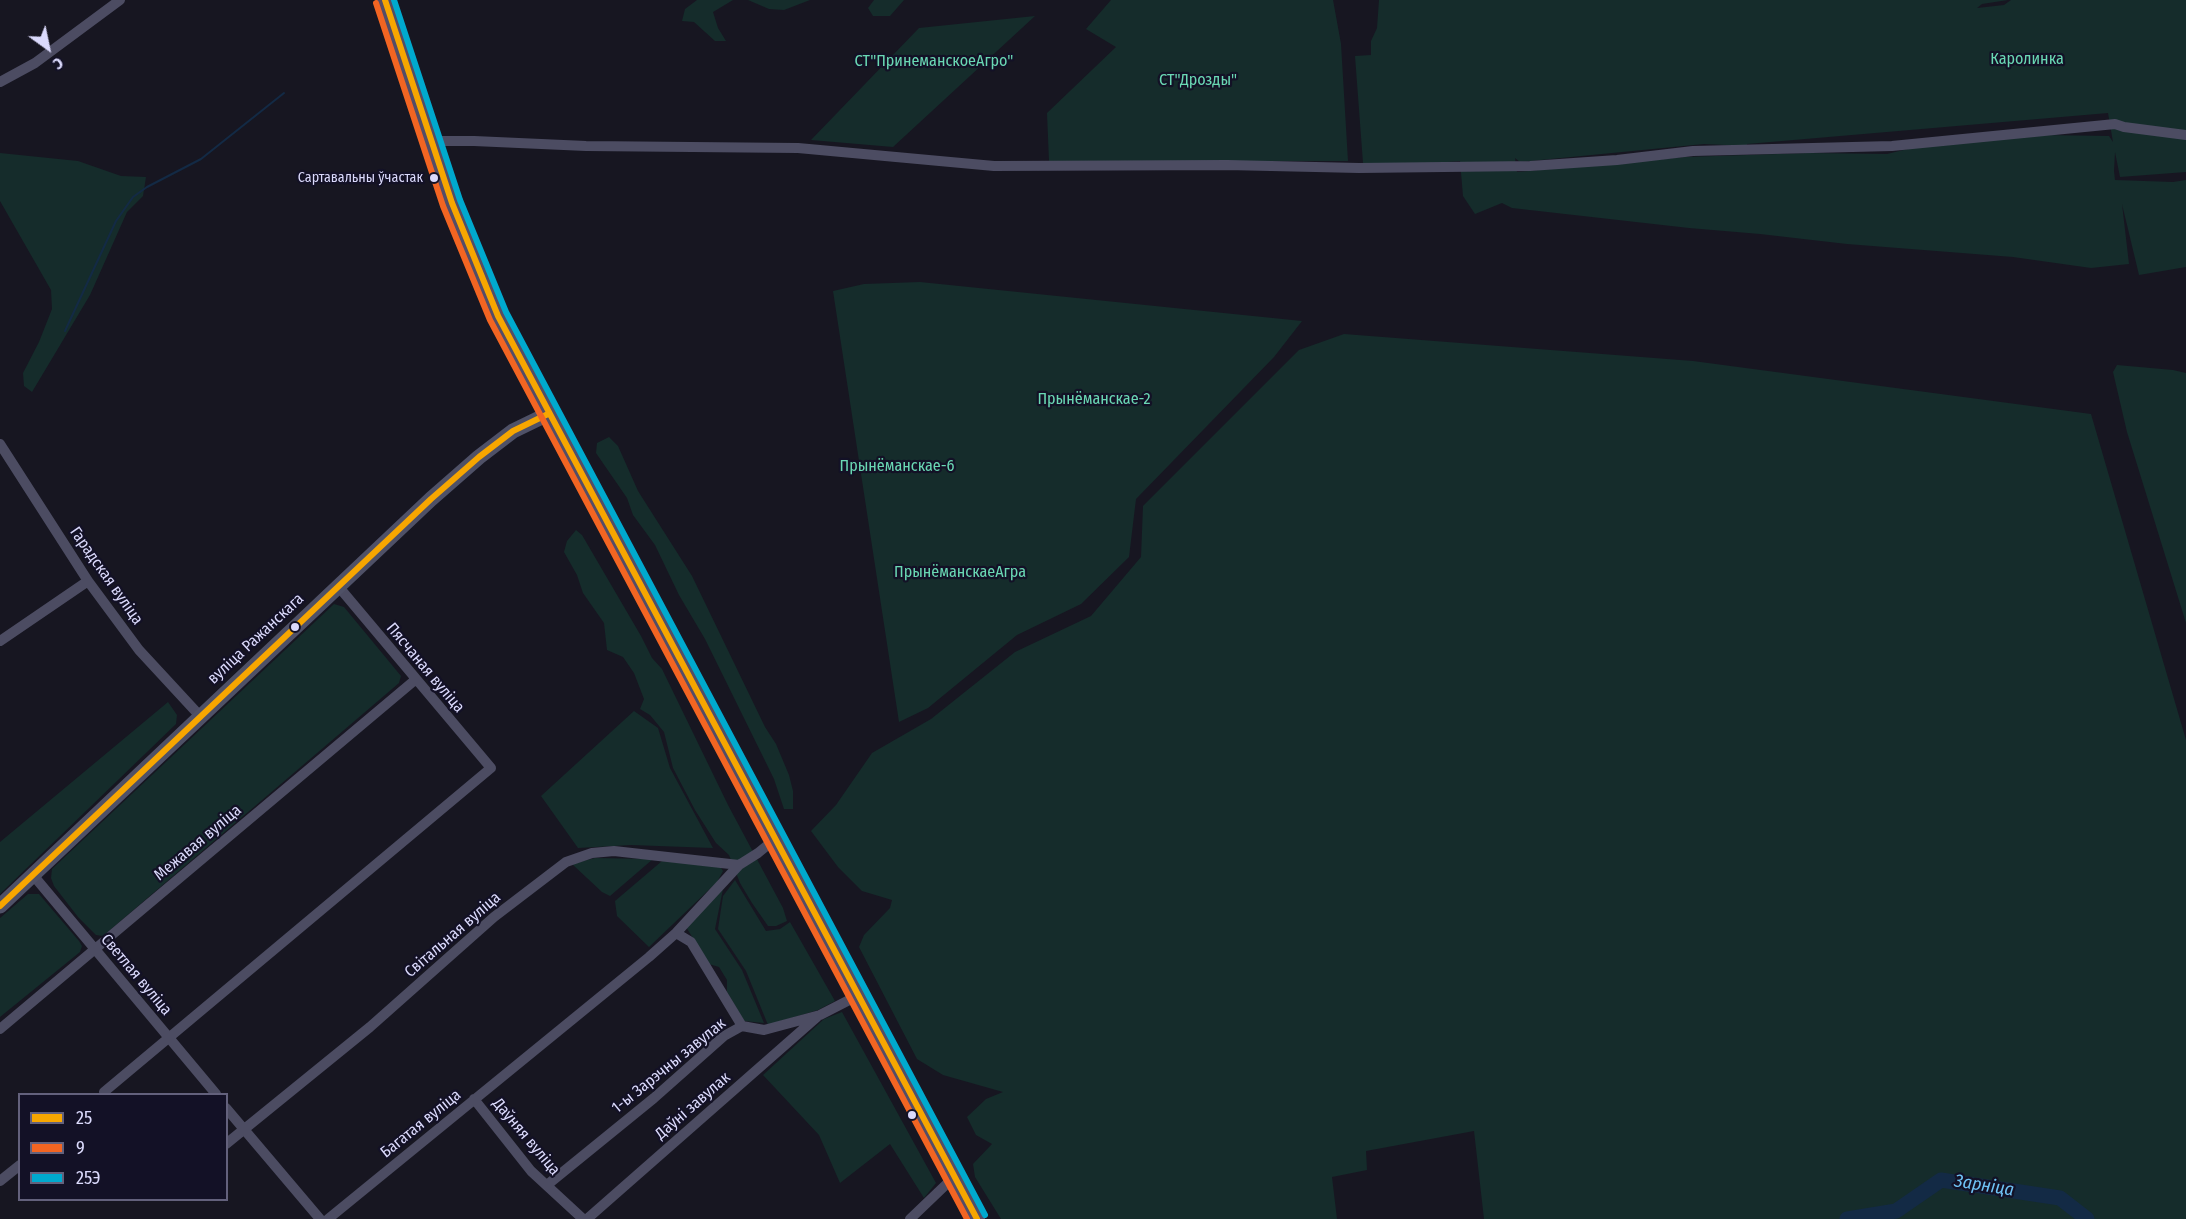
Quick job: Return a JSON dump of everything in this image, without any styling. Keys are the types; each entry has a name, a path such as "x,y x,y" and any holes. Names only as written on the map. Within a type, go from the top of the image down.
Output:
{"main road":[{"path":"385,0 452,203 490,297 517,355 977,1219"}],"street":[{"path":"0,82 35,63 120,0"},
{"path":"432,141 586,146 798,148 994,166 1227,165 1359,168 1530,166 1617,160 1692,151 1892,146 2115,124 2186,135"},
{"name":"вуліца Ражанскага","path":"0,906 431,499 513,431 548,414"},
{"name":"Гарадская вуліца","path":"0,444 88,581 139,650 200,716"},
{"path":"0,641 88,581"},
{"name":"Пясчаная вуліца","path":"168,1037 491,768 338,586"},
{"name":"Межавая вуліца","path":"0,1029 415,680"},
{"name":"Багатая вуліца","path":"328,1219 649,957 676,933 739,865 758,854 775,839"},
{"name":"Світальная вуліца","path":"228,1142 370,1027 494,918 567,862 592,853 614,851 739,865"},
{"name":"Светлая вуліца","path":"33,875 214,1093"},
{"path":"676,933 691,942 742,1026"},
{"name":"1-ы Зарэчны завулак","path":"547,1185 654,1098 724,1036 742,1026 764,1030 820,1015 859,995"},
{"name":"Даўні завулак","path":"585,1219 820,1015"},
{"path":"104,1092 168,1037"},
{"name":"Даўняя вуліца","path":"474,1099 531,1171 585,1219"},
{"path":"228,1109 321,1219"},
{"path":"0,1181 18,1167"},
{"path":"910,1219 955,1176"}],"green space":[{"path":"697,0 733,0 713,12 718,28 726,41 715,41 694,22 682,21 685,9"},
{"path":"748,0 810,0 784,10 769,9"},
{"path":"874,0 904,0 890,16 873,16 868,8"},
{"name":"СТ\"Дрозды\"","path":"1111,0 1333,0 1341,44 1348,161 1049,161 1047,113 1116,47 1086,29"},
{"name":"Каролинка","path":"1379,0 2008,0 1982,4 1977,8 2004,5 2011,0 2186,0 2186,172 2120,177 2115,152 2114,171 2115,180 2173,182 2186,180 2186,267 2139,275 2122,204 2129,264 2091,268 2013,257 1847,244 1689,228 1512,208 1502,203 1475,214 1463,196 1460,161 1363,163 1355,56 1371,55 1371,41 1377,28","holes":["2108,113 2113,142 2109,136 2042,135 1920,146 1887,154 1809,153 1685,157 1517,172 1515,158 1520,162 1704,144 1747,146 1747,144"]},
{"name":"СТ\"ПринеманскоеАгро\"","path":"1035,16 893,147 811,140 919,28"},
{"path":"0,153 78,161 121,176 146,177 143,196 127,212 90,295 32,392 24,386 23,373 52,309 51,290 0,201"},
{"name":"Прынёманскае-2","path":"920,282 1302,321 1274,357 1136,499 1129,557 1081,604 1017,635 928,708 899,722 833,291 864,284"},
{"path":"1344,334 1693,361 2091,414 2186,740 2186,1219 1484,1219 1474,1131 1366,1151 1367,1170 1332,1177 1337,1219 1001,1219 975,1177 973,1164 992,1144 976,1135 967,1117 986,1099 1003,1092 943,1075 917,1059 859,947 864,935 890,908 892,900 862,891 838,867 811,831 836,805 872,753 931,719 1015,652 1091,616 1141,557 1143,506 1299,350"},
{"path":"2117,365 2186,373 2186,623 2127,432 2113,372"},
{"path":"609,437 618,446 638,491 692,576 765,727 776,744 789,775 793,791 793,809 784,809 774,779 705,639 679,595 655,545 633,515 627,498 596,453 597,443"},
{"path":"576,530 582,535 652,658 662,669 728,805 783,908 787,921 776,926 768,926 752,903 740,883 729,855 716,843 695,810 673,768 664,732 650,715 640,709 644,699 634,673 623,657 607,650 604,623 583,593 577,575 564,552 567,541"},
{"path":"334,604 344,607 401,676 399,683 103,936 96,935 78,917 54,886 51,878 52,869"},
{"path":"168,702 177,715 176,724 0,894 0,842"},
{"path":"634,711 658,728 670,768 713,848 631,845 578,848 541,796"},
{"path":"595,858 653,859 610,896 602,892 572,864"},
{"path":"662,861 720,866 723,871 717,882 649,947 617,916 615,901"},
{"path":"735,880 766,931 780,929 790,922 835,1001 818,1010 768,1025 746,971 718,929 723,896"},
{"path":"723,889 715,929 742,970 764,1023 744,1021 727,992 727,980 719,967 709,964 686,927"},
{"path":"28,894 39,894 82,946 80,952 0,1017 0,918"},
{"path":"842,1012 936,1183 924,1198 890,1144 840,1183 819,1135 763,1075 824,1019"}],"waterway":[{"path":"65,331 116,221 133,197 147,187 201,159 284,93"},
{"name":"Зарніца","path":"1847,1219 1896,1211 1941,1180 2060,1198 2087,1219"}],"transit line":[{"name":"25","path":"385,0 452,203 498,316 977,1219"},
{"name":"25Э","path":"394,0 460,200 506,312 985,1215"},
{"name":"9","path":"376,3 443,206 490,320 967,1219"},
{"name":"25","path":"0,906 431,499 513,431 548,414"}],"place":[{"name":"Сартавальны ўчастак","path":"434,178"}],"park label":[{"name":"Прынёманскае-6","path":"897,467"},
{"name":"ПрынёманскаеАгра","path":"960,573"}]}
